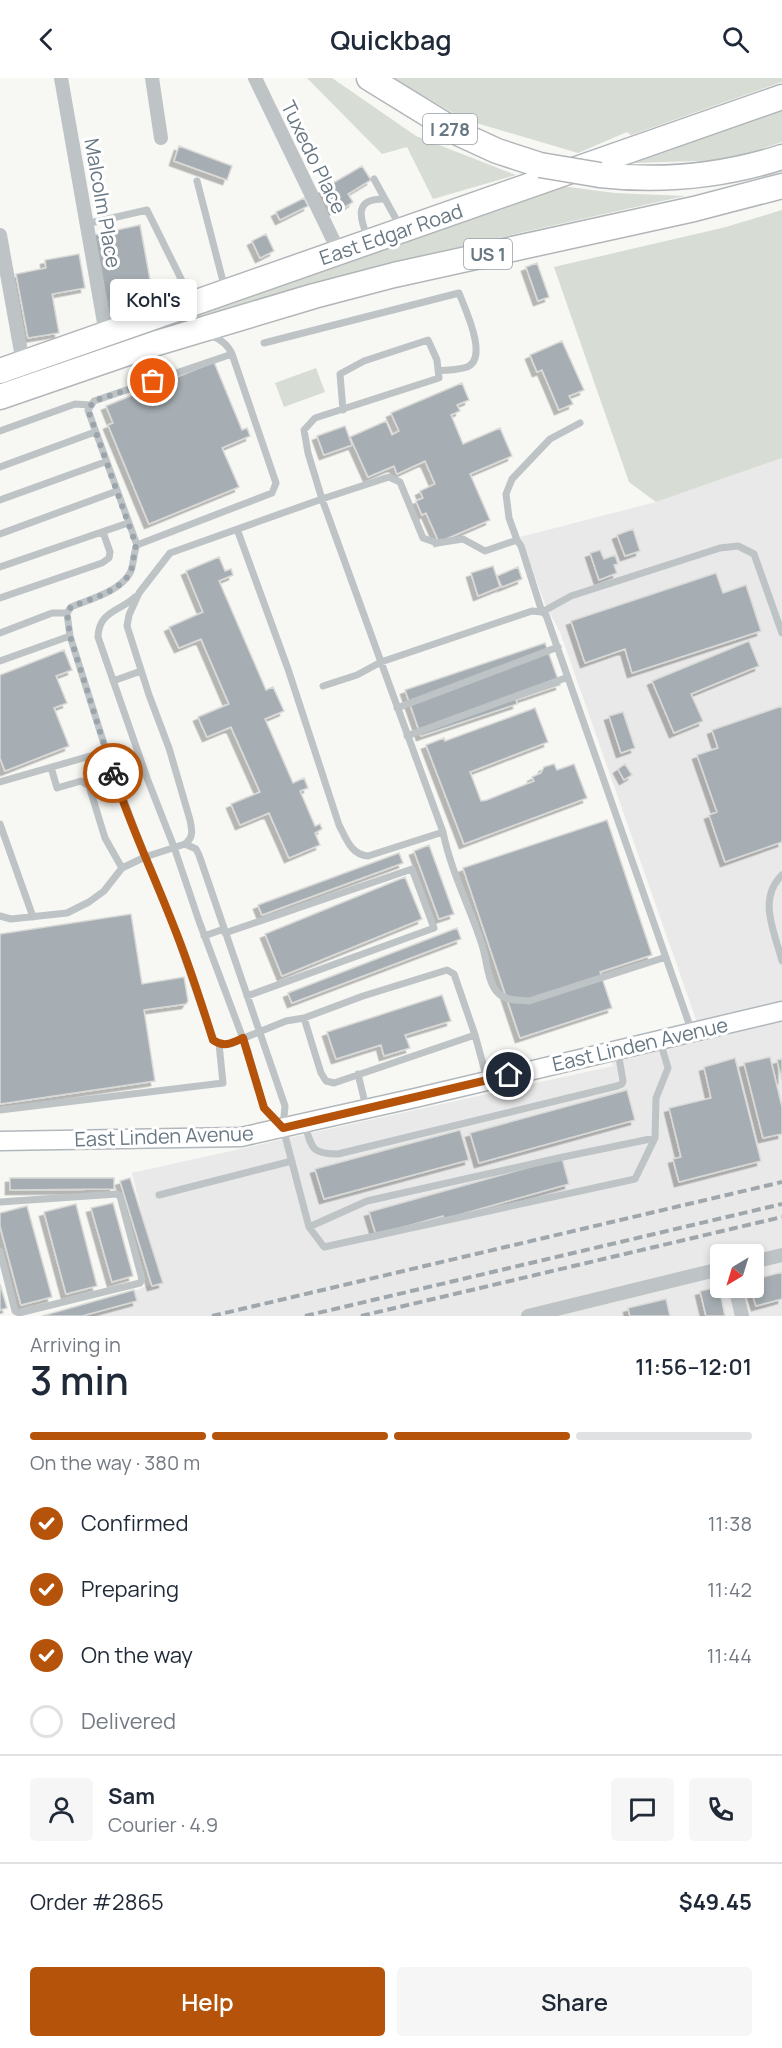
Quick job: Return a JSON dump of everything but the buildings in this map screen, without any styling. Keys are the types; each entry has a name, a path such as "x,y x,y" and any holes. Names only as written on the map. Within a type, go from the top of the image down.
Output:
{"highway":[{"name":"I 278","path":"369,78 460,135 497,151 540,165 600,175 640,178 680,177 720,172 782,157"},
{"name":"East Edgar Road","path":"0,371 782,97"},
{"name":"East Edgar Road","path":"0,397 196,330 394,275 694,209 782,186"}],"street":[{"name":"Malcolm Place","path":"61,78 106,334"},
{"path":"152,78 161,138"},
{"name":"Tuxedo Place","path":"255,78 339,252"},
{"path":"0,235 23,363"},
{"name":"East Linden Avenue","path":"0,1141 241,1137 782,1011"},
{"path":"764,1259 782,1255"},
{"path":"528,1316 710,1271"},
{"path":"738,1298 742,1316"}],"lane":[{"path":"374,179 402,230"},
{"path":"197,181 226,291"},
{"path":"369,242 361,222 360,212 368,202 385,199"},
{"path":"87,224 147,210 193,304"},
{"path":"264,343 459,293 477,346 476,358 468,367 438,371"},
{"path":"136,545 272,493 276,483 229,347 215,337 196,330"},
{"path":"343,410 340,374 364,361 428,340 437,360 439,378 343,410 315,418 304,430 308,453 322,499 443,832 447,854 482,944 492,982 498,993 511,1000 529,1001 666,957"},
{"path":"232,354 94,401 88,410 136,545 131,572 118,586 71,607 67,613 70,636 112,768 174,927 213,1040 219,1044 230,1044 286,1021 304,1018 363,996 447,970 454,974 475,1035 487,1080"},
{"path":"0,432 75,404 90,405"},
{"path":"580,423 550,439 512,480 506,494 509,518 521,546 542,612 549,621 692,1032"},
{"path":"0,467 95,432"},
{"path":"0,500 105,462"},
{"path":"283,1128 264,1108 243,1038 204,936 98,637 100,623 109,613 127,604 139,593 170,553 389,477 400,482 420,534 429,542 437,543 463,538 485,551 517,540"},
{"path":"0,534 117,491"},
{"path":"0,567 128,523"},
{"path":"237,530 288,669 339,825 349,846 360,855 368,856 443,832"},
{"path":"0,598 102,563 109,558 110,552 103,532"},
{"path":"323,686 357,675 381,662 532,611 542,612 571,596 720,548 738,546 754,554 782,633"},
{"path":"0,915 11,919 67,913 90,902 104,891 122,868 145,857 185,844 191,838 190,820 170,748 127,626 129,615 139,593"},
{"path":"0,633 52,613 67,613"},
{"path":"0,661 70,636"},
{"path":"397,708 558,647"},
{"path":"114,681 141,671"},
{"path":"407,736 568,677"},
{"path":"0,782 95,756 112,768"},
{"path":"51,767 57,788 81,781 89,786 105,838 122,868"},
{"path":"0,824 33,917"},
{"path":"185,844 196,849 200,855 285,1106 283,1128 309,1227 324,1247 635,1179 655,1138 656,1098 668,1068 660,1040"},
{"path":"204,936 412,869 434,928 247,996"},
{"path":"782,875 770,892 768,904 782,962"},
{"path":"304,1018 321,1073 326,1081 334,1083 475,1035"},
{"path":"0,1110 223,1083 219,1044"},
{"path":"304,1123 314,1149 322,1154 338,1154 617,1086 623,1081 617,1050"},
{"path":"358,1074 366,1108"},
{"path":"309,1227 367,1201 563,1156 655,1138"},
{"path":"159,1195 292,1161"},
{"path":"0,1202 117,1194 120,1196 141,1279 140,1283 19,1313 15,1311 0,1251"}],"shaded area":[{"path":"307,78 332,78 416,136 516,175 433,199 407,147 382,154"},
{"path":"393,78 782,78 782,82 631,135 627,132 578,153 463,119"},
{"path":"782,110 782,142 727,160 634,163"},
{"path":"561,186 615,193 685,196 475,243 142,335"},
{"path":"782,210 782,458 656,502 629,482 554,267 726,227"},
{"path":"316,368 325,392 284,407 275,383"},
{"path":"782,458 782,1316 82,1316 84,1312 159,1281 132,1173 613,1066 609,1050 699,1028 560,632 545,604 520,537 656,502"}],"railway":[{"path":"212,1316 782,1182"},
{"path":"305,1316 782,1204"},
{"path":"361,1316 782,1217"}],"way so far":[{"path":"113,773 70,636 67,613 71,607 118,586 131,572 136,545 88,410 94,401 153,381"}],"place":[{"name":"Kohl's","path":"153,381"}],"route":[{"path":"113,773 174,927 213,1040 225,1045 243,1038 264,1108 283,1128 509,1075"}]}
